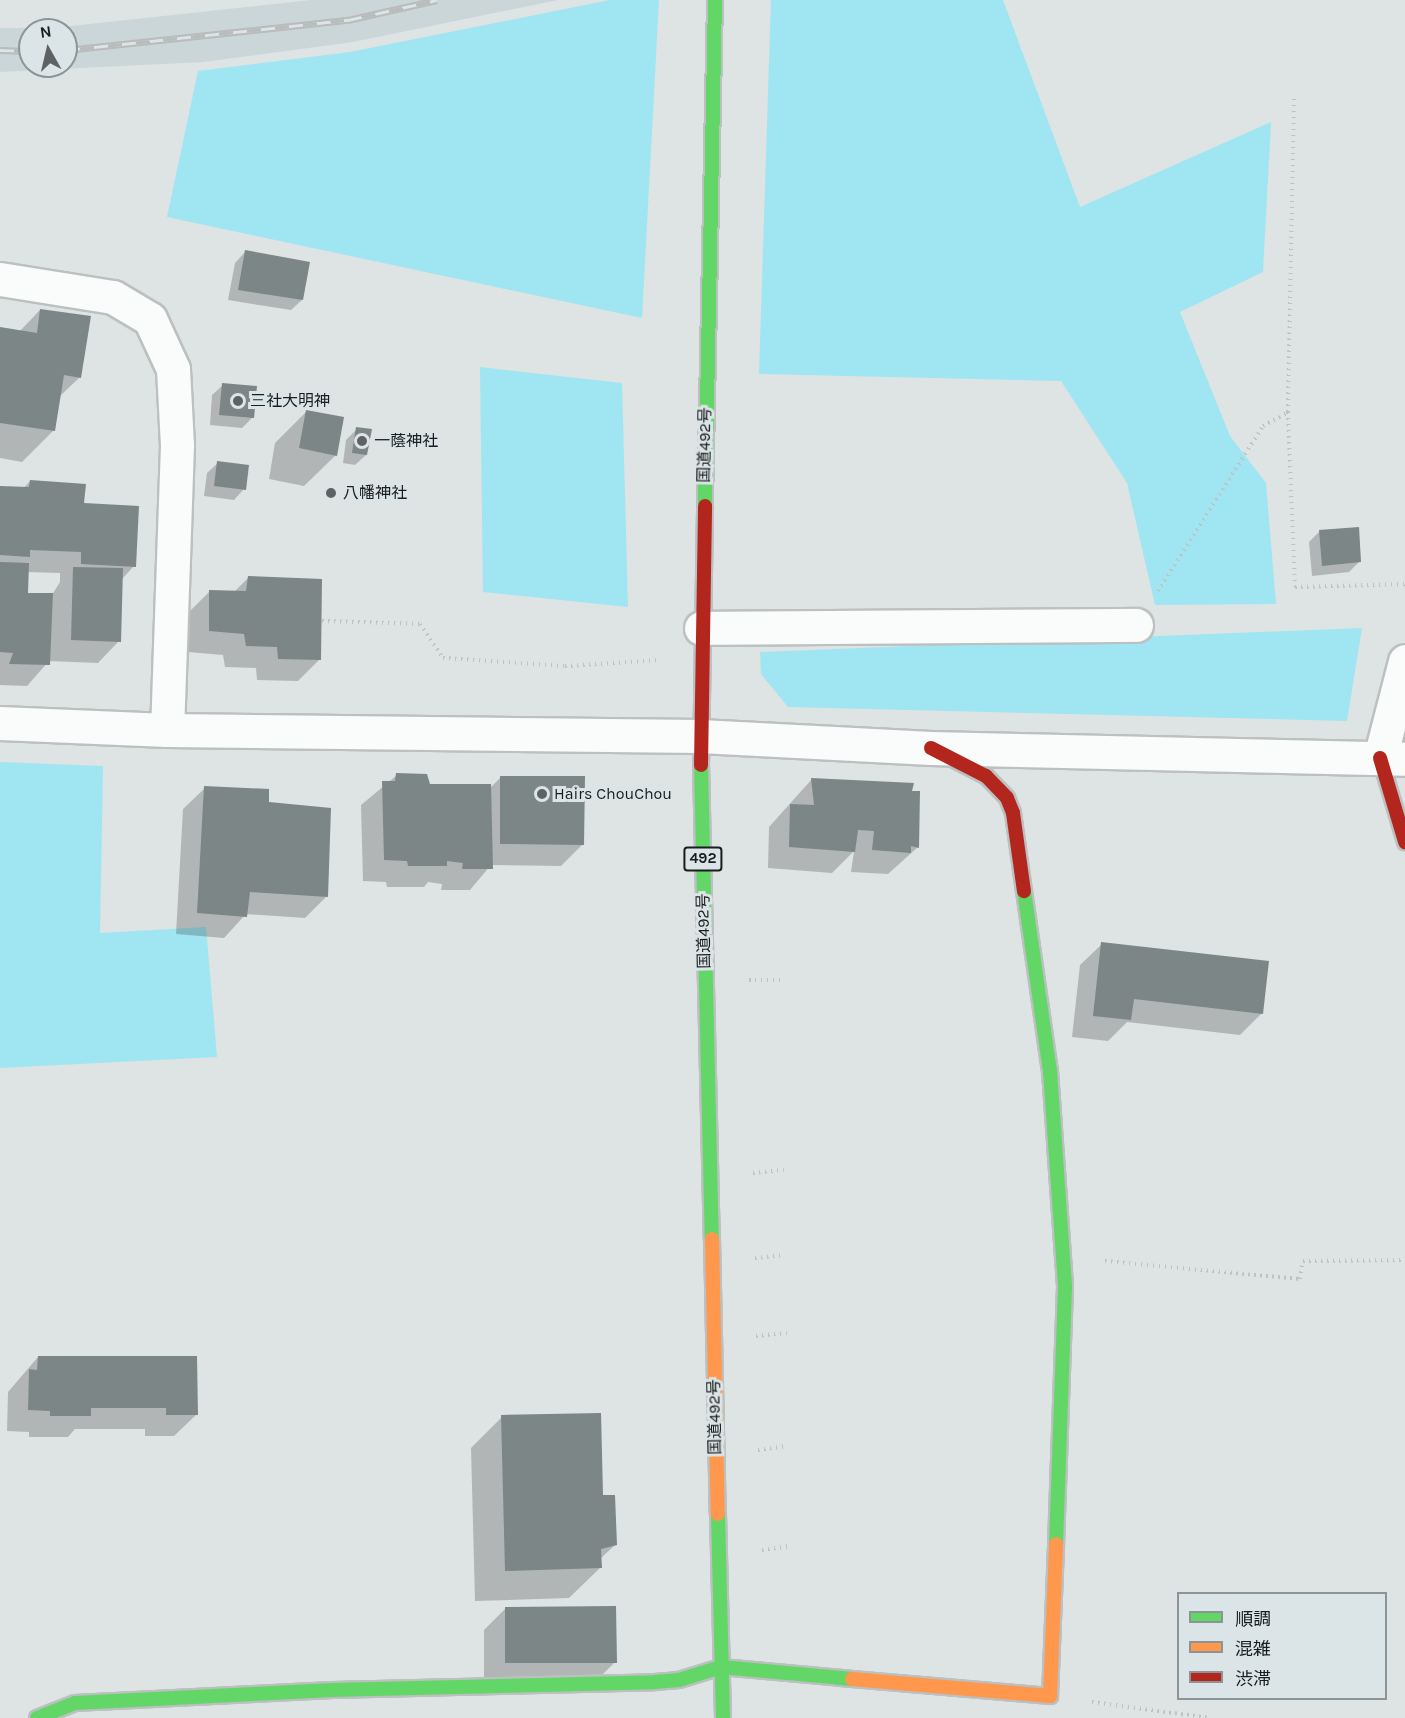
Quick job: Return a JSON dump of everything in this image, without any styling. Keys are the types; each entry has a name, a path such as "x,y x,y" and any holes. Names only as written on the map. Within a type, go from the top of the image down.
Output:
{"main road":[{"name":"国道492号","path":"715,0 700,736 723,1718"},
{"path":"37,1718 75,1703 345,1690 655,1682 679,1680 721,1667 1050,1696 1063,1262 1050,1071 1013,813 1007,798 986,776 931,748"},
{"path":"1393,758 1405,842"}],"street":[{"path":"0,279 113,297 150,319 173,369 177,445 168,730"},
{"path":"701,627 1136,625"},
{"path":"0,723 168,730 700,736 931,748 1393,758 1405,661"}],"path":[{"path":"1294,99 1288,412 1295,587 1405,584"},
{"path":"1136,625 1263,426 1288,412"},
{"path":"322,621 420,624 443,658 565,666 660,660"},
{"path":"749,980 780,980"},
{"path":"752,1173 784,1170"},
{"path":"754,1258 785,1255"},
{"path":"1063,1262 1125,1260 1300,1279 1303,1261 1405,1260"},
{"path":"755,1336 787,1333"},
{"path":"757,1450 788,1446"},
{"path":"759,1551 792,1546"},
{"path":"1050,1696 1210,1718"}],"shaded area":[{"path":"311,0 558,0 353,42 203,62 78,68 78,25"},
{"path":"610,0 659,0 642,318 167,217 198,71 350,52"},
{"path":"771,0 1003,0 1080,207 1271,122 1263,272 1180,312 1230,436 1266,483 1276,604 1155,605 1127,483 1061,381 759,374"},
{"path":"0,28 18,28 18,71 0,72"},
{"path":"480,367 622,383 628,607 483,592"},
{"path":"1362,628 1347,721 788,707 761,674 760,652"},
{"path":"0,762 103,766 100,933 206,927 217,1057 0,1068"}],"building":[{"path":"245,250 310,262 303,300 238,290"},
{"path":"40,309 91,316 81,378 64,375 55,431 0,423 0,327 37,333"},
{"name":"三社大明神","path":"222,383 257,386 254,418 219,415"},
{"path":"306,410 344,417 337,456 299,448"},
{"name":"一蔭神社","path":"356,427 372,429 367,455 352,453"},
{"path":"217,461 249,465 246,490 214,486"},
{"path":"30,480 86,484 84,503 139,506 136,567 81,564 81,552 30,550 30,557 0,555 0,486 29,487"},
{"path":"1359,527 1361,562 1322,566 1319,530"},
{"path":"0,562 29,563 28,593 53,593 50,665 9,664 13,653 0,652"},
{"path":"73,567 123,568 121,642 71,640"},
{"path":"248,576 322,579 321,660 278,659 277,647 246,646 244,634 209,631 209,590 246,591"},
{"path":"396,773 427,774 430,784 491,784 493,869 462,869 463,863 447,861 447,866 408,866 407,861 384,860 382,781 395,781"},
{"path":"500,776 585,776 584,845 500,844"},
{"path":"811,778 914,783 912,791 920,791 919,848 911,846 911,853 872,850 874,831 858,830 855,852 789,847 790,804 814,805"},
{"path":"204,786 269,789 269,802 331,808 328,897 250,892 247,917 197,913"},
{"path":"1101,942 1269,961 1263,1014 1134,999 1131,1020 1093,1016"},
{"path":"38,1356 197,1356 198,1415 166,1415 166,1408 91,1408 91,1416 50,1416 50,1411 28,1410 29,1369 37,1370"},
{"path":"601,1413 603,1495 615,1495 617,1545 601,1549 602,1568 505,1571 501,1415"},
{"path":"616,1606 617,1663 505,1663 505,1607"}],"railway":[{"path":"78,49 348,20 437,0"},
{"path":"0,50 18,51"}],"traffic: fast":[{"path":"705,506 715,0"},
{"path":"701,765 712,1239"},
{"path":"1024,891 1050,1071 1065,1287 1056,1544"},
{"path":"718,1514 723,1718"},
{"path":"37,1718 75,1703 333,1690 655,1682 679,1680 721,1667 852,1679"}],"traffic: slow":[{"path":"712,1239 718,1514"},
{"path":"852,1679 1050,1696 1056,1544"}],"traffic: jam":[{"path":"701,765 705,506"},
{"path":"931,748 986,776 1007,798 1013,813 1024,891"},
{"path":"1380,758 1405,842"}],"place":[{"name":"三社大明神","path":"238,401"},
{"name":"一蔭神社","path":"362,441"},
{"name":"八幡神社","path":"331,493"},
{"name":"Hairs ChouChou","path":"542,794"}]}
